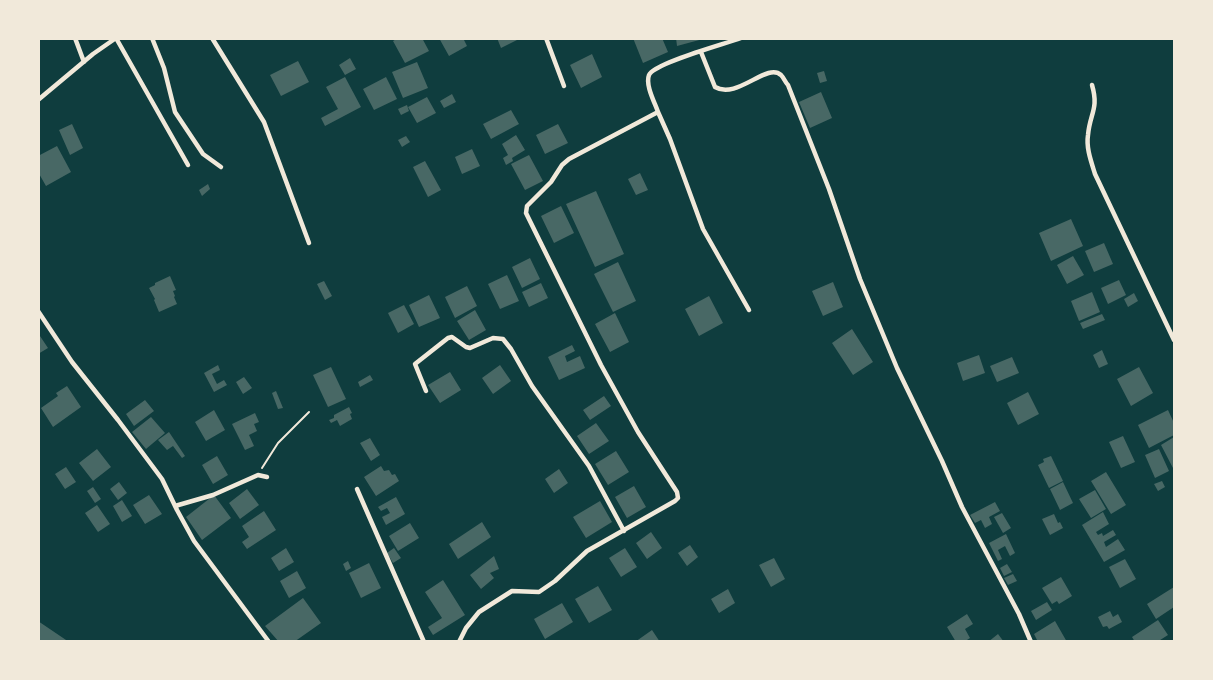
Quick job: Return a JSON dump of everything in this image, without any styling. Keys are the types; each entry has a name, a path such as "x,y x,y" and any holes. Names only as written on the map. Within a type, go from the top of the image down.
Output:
{"street":[{"path":"75,38 84,62"},
{"path":"38,100 116,38 188,165"},
{"path":"152,38 164,68 175,113 203,154 221,167"},
{"path":"212,38 264,122 309,243"},
{"path":"546,38 564,86"},
{"path":"741,38 672,60 654,69 649,74 648,82 703,229 749,310"},
{"path":"701,52 715,87 719,90 726,91 774,72 788,85 829,189 864,290 897,368 962,507 1031,642"},
{"path":"1092,85 1096,101 1087,137 1095,174 1174,341"},
{"path":"458,642 479,612 512,591 539,592 555,582 587,551 678,498 677,492 638,432 601,365 526,213 527,206 569,159 658,112"},
{"path":"38,311 72,362 162,478 194,541 269,642"},
{"path":"426,391 415,364 449,338 470,348 493,338 503,339 532,386 589,466 624,531"},
{"path":"175,506 213,495 258,475 267,477"},
{"path":"357,489 424,642"}],"path":[{"path":"258,475 278,443 309,411"}],"building":[{"path":"398,38 422,38 429,51 405,63 393,41"},
{"path":"439,38 463,38 467,46 449,56"},
{"path":"497,38 521,38 501,48"},
{"path":"633,38 662,38 668,52 643,63"},
{"path":"676,38 703,38 703,39 677,46"},
{"path":"592,54 602,77 581,88 570,65"},
{"path":"350,58 356,69 345,75 339,65"},
{"path":"298,61 309,82 281,96 270,75"},
{"path":"417,62 428,88 403,98 392,72"},
{"path":"824,71 827,81 820,83 817,73"},
{"path":"345,77 361,107 325,126 321,118 338,109 326,87"},
{"path":"386,77 397,99 374,110 363,89"},
{"path":"821,92 832,118 810,128 799,102"},
{"path":"452,94 456,102 444,108 440,101"},
{"path":"427,97 436,113 417,123 408,107"},
{"path":"407,105 409,111 401,115 398,109"},
{"path":"511,110 519,124 491,139 483,124"},
{"path":"72,124 83,148 70,155 59,130"},
{"path":"558,124 568,143 545,154 536,135"},
{"path":"516,135 525,150 506,165 503,158 508,155 502,144"},
{"path":"406,136 410,142 402,147 398,140"},
{"path":"57,146 71,172 46,186 38,172 38,156"},
{"path":"472,149 480,166 462,174 455,157"},
{"path":"529,155 543,181 525,190 511,164"},
{"path":"425,161 441,190 428,197 413,167"},
{"path":"640,173 648,190 636,195 628,179"},
{"path":"208,184 210,189 202,196 199,190"},
{"path":"596,191 624,254 595,267 566,204"},
{"path":"561,206 574,233 554,243 541,216"},
{"path":"1071,219 1083,246 1051,261 1039,233"},
{"path":"1104,243 1113,264 1094,272 1085,251"},
{"path":"1073,256 1084,275 1067,284 1057,265"},
{"path":"530,258 540,279 522,288 512,267"},
{"path":"618,262 636,301 613,312 594,274"},
{"path":"507,275 519,301 500,309 488,284"},
{"path":"170,276 176,290 173,291 177,304 159,312 149,288"},
{"path":"1119,280 1126,295 1108,304 1101,288"},
{"path":"324,281 332,296 325,300 317,284"},
{"path":"833,282 843,307 823,316 812,291"},
{"path":"541,283 548,298 529,307 522,292"},
{"path":"467,286 477,306 455,318 445,297"},
{"path":"1092,292 1100,312 1079,321 1071,301"},
{"path":"1134,293 1138,301 1128,307 1124,299"},
{"path":"429,295 440,318 419,327 409,305"},
{"path":"709,296 723,323 699,336 685,309"},
{"path":"404,305 414,324 398,333 388,313"},
{"path":"475,310 486,330 469,340 457,321"},
{"path":"615,313 629,342 610,352 595,324"},
{"path":"1102,314 1105,320 1083,329 1080,323"},
{"path":"852,329 873,362 853,375 832,343"},
{"path":"38,333 48,348 38,354"},
{"path":"572,345 575,351 565,356 567,362 580,356 585,368 559,380 548,357"},
{"path":"1102,350 1108,364 1099,368 1093,355"},
{"path":"979,355 985,373 963,381 957,363"},
{"path":"1012,357 1019,373 997,382 990,366"},
{"path":"218,365 220,370 212,374 217,384 224,380 227,385 214,392 204,373"},
{"path":"500,365 511,381 493,394 482,378"},
{"path":"331,367 346,399 328,407 313,375"},
{"path":"1139,367 1153,393 1131,406 1117,379"},
{"path":"450,372 461,390 440,403 428,385"},
{"path":"370,375 373,380 360,387 358,382"},
{"path":"244,377 252,388 243,394 236,382"},
{"path":"67,386 81,407 53,427 41,408"},
{"path":"276,391 283,408 278,409 272,393"},
{"path":"1028,392 1039,414 1018,425 1007,403"},
{"path":"604,396 611,406 590,420 583,410"},
{"path":"145,400 154,411 134,426 126,414"},
{"path":"349,407 352,419 340,426 337,420 331,423 329,420 334,418 334,415"},
{"path":"214,410 225,430 206,441 195,422"},
{"path":"1168,410 1174,423 1174,435 1149,448 1138,425"},
{"path":"255,413 259,422 254,424 257,431 249,435 254,446 245,450 232,424"},
{"path":"151,417 165,433 146,449 132,432"},
{"path":"596,423 609,441 589,454 577,436"},
{"path":"169,432 185,456 182,458 173,446 167,450 158,440"},
{"path":"1123,436 1135,462 1121,468 1109,442"},
{"path":"1174,437 1174,470 1161,445"},
{"path":"370,438 380,455 371,461 360,443"},
{"path":"97,449 111,467 93,481 79,463"},
{"path":"1159,449 1169,471 1155,478 1145,455"},
{"path":"616,451 629,472 608,485 595,464"},
{"path":"217,456 228,475 213,484 202,465"},
{"path":"1051,456 1063,481 1049,488 1038,465"},
{"path":"381,466 384,471 389,470 392,475 395,474 399,481 376,496 364,477"},
{"path":"66,467 76,482 65,489 55,474"},
{"path":"559,469 568,483 554,493 545,479"},
{"path":"1106,472 1126,505 1111,514 1091,481"},
{"path":"1162,481 1165,487 1158,491 1154,484"},
{"path":"119,482 127,493 118,500 110,489"},
{"path":"1063,482 1073,503 1060,510 1050,489"},
{"path":"634,486 646,507 627,518 615,497"},
{"path":"93,487 101,499 95,503 87,491"},
{"path":"247,489 259,505 240,519 229,503"},
{"path":"1095,490 1106,509 1091,518 1079,499"},
{"path":"149,495 162,514 145,524 133,505"},
{"path":"214,495 231,518 202,540 186,517"},
{"path":"396,497 405,514 386,525 382,517 390,513 387,508 381,511 378,507"},
{"path":"122,500 132,516 122,522 113,506"},
{"path":"600,501 612,522 586,538 573,517"},
{"path":"995,502 1000,511 989,517 992,524 985,528 981,520 975,523 970,515"},
{"path":"97,505 110,524 98,532 85,513"},
{"path":"264,511 276,530 247,549 242,542 249,537 242,526"},
{"path":"1103,512 1109,524 1096,532 1098,535 1102,533 1103,536 1113,530 1116,535 1104,542 1106,547 1118,539 1125,550 1104,562 1082,525"},
{"path":"1002,513 1011,528 1003,533 994,517"},
{"path":"1054,514 1063,528 1050,535 1042,519"},
{"path":"482,522 491,537 458,559 449,544"},
{"path":"410,523 419,538 398,551 389,536"},
{"path":"651,532 662,548 647,559 636,543"},
{"path":"1006,534 1015,553 1010,556 1005,546 998,550 1002,559 998,561 989,543"},
{"path":"690,545 698,557 687,566 678,553"},
{"path":"286,548 294,562 279,571 271,558"},
{"path":"394,548 401,558 393,563 387,553"},
{"path":"625,548 637,567 621,577 609,558"},
{"path":"494,556 499,569 490,573 494,578 481,589 470,575"},
{"path":"774,558 785,579 771,587 759,565"},
{"path":"1125,559 1136,579 1120,588 1109,567"},
{"path":"348,561 351,568 346,571 343,564"},
{"path":"369,563 381,588 361,598 349,573"},
{"path":"1007,564 1012,572 1004,576 1000,568"},
{"path":"297,571 306,588 289,598 280,581"},
{"path":"1013,574 1017,581 1008,585 1004,578"},
{"path":"1061,577 1072,596 1059,604 1057,601 1052,604 1042,588"},
{"path":"443,580 465,615 433,635 428,627 442,618 425,592"},
{"path":"598,586 612,610 589,623 575,599"},
{"path":"1174,587 1174,607 1156,619 1147,604"},
{"path":"728,589 735,603 719,613 711,599"},
{"path":"303,598 321,623 294,642 279,642 265,626"},
{"path":"1047,602 1052,610 1036,620 1031,611"},
{"path":"562,603 573,622 545,639 534,619"},
{"path":"1110,611 1113,617 1118,614 1122,622 1109,629 1107,626 1103,627 1098,617"},
{"path":"967,614 973,624 965,629 970,638 964,642 956,642 947,627"},
{"path":"1158,620 1168,635 1157,642 1135,642 1132,637"},
{"path":"38,621 69,642 38,642"},
{"path":"1055,621 1067,642 1038,642 1034,634"},
{"path":"652,630 660,642 635,642"},
{"path":"998,634 1004,642 988,642"}]}
